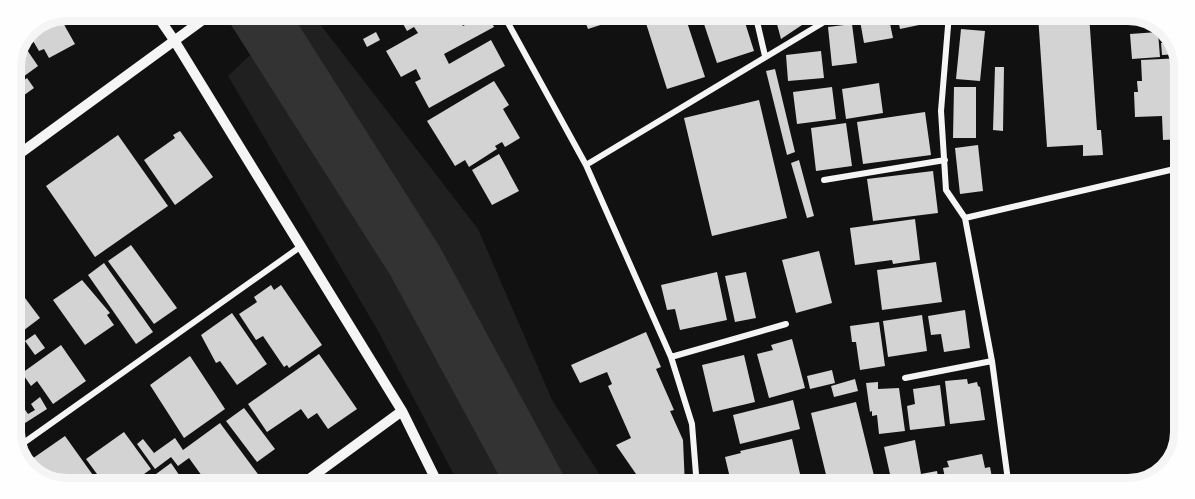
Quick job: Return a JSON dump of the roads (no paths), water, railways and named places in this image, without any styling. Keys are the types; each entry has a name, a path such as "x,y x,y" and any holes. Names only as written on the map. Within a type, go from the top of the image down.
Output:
{"street":[{"path":"161,21 402,411 435,478"},
{"path":"21,153 201,21"},
{"path":"507,21 586,165 671,357 692,424 696,478"},
{"path":"757,21 765,56"},
{"path":"586,165 827,21"},
{"path":"948,21 941,111 946,190 965,218 992,361 1008,478"},
{"path":"824,180 945,160"},
{"path":"965,218 1174,169"},
{"path":"22,444 300,246"},
{"path":"671,357 786,324"},
{"path":"904,378 992,361"},
{"path":"311,478 402,411"}],"waterway":[{"path":"262,21 415,261 533,478"}]}
